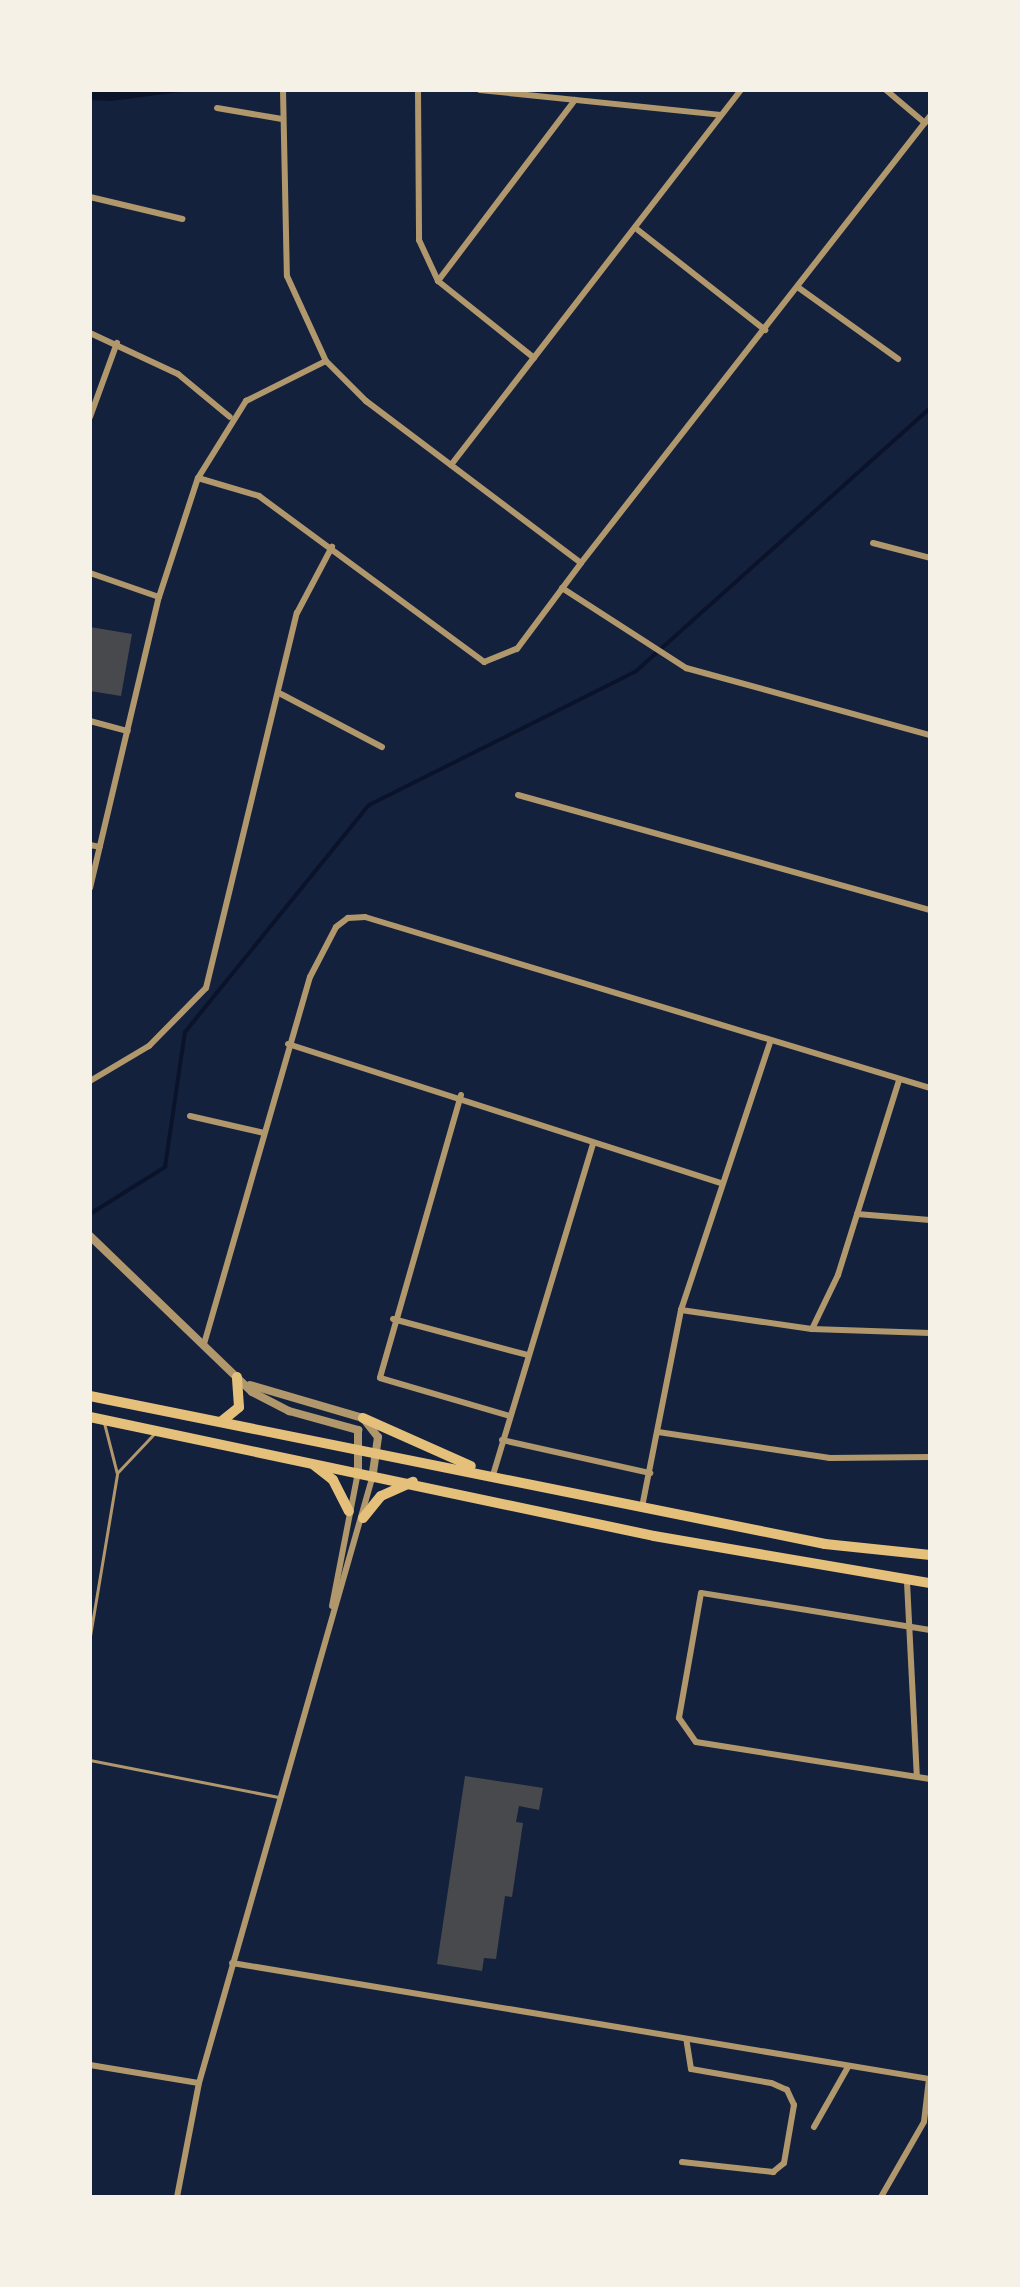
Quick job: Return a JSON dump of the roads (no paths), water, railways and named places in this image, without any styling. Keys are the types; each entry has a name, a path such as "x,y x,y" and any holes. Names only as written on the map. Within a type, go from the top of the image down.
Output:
{"main road":[{"path":"221,1422 239,1407 238,1377"},
{"path":"90,1396 825,1544 930,1554"},
{"path":"96,1418 373,1473 654,1536 930,1583"},
{"path":"363,1418 489,1474"},
{"path":"308,1461 333,1480 349,1510"},
{"path":"363,1518 382,1496 414,1482"}],"street":[{"path":"283,90 287,276 326,362 451,465 581,563"},
{"path":"418,90 419,240 438,282 534,358"},
{"path":"480,90 721,116"},
{"path":"451,465 638,230 741,90"},
{"path":"198,478 259,496 484,662 517,649 927,119 886,90"},
{"path":"438,282 576,100"},
{"path":"217,108 282,119"},
{"path":"90,197 182,219"},
{"path":"638,230 765,330"},
{"path":"799,288 898,359"},
{"path":"90,333 117,342 196,385 230,417"},
{"path":"90,417 117,342"},
{"path":"90,888 159,596 198,478 230,417 267,388 326,362"},
{"path":"873,543 930,558"},
{"path":"90,1081 149,1046 206,988 281,694 297,613 332,547"},
{"path":"90,573 159,596"},
{"path":"562,588 662,657 930,735"},
{"path":"281,694 382,747"},
{"path":"90,721 128,731"},
{"path":"518,796 930,910"},
{"path":"90,845 100,847"},
{"path":"204,1344 310,977 336,927 348,918 365,917 930,1088"},
{"path":"642,1508 681,1310 720,1183 770,1042"},
{"path":"288,1044 460,1095 720,1183"},
{"path":"812,1329 857,1214 899,1080"},
{"path":"460,1095 380,1378 510,1416"},
{"path":"190,1116 264,1133"},
{"path":"489,1474 593,1143"},
{"path":"857,1214 930,1220"},
{"path":"92,1237 238,1377 282,1408 355,1428 362,1450 332,1608"},
{"path":"681,1310 812,1329 930,1333"},
{"path":"394,1319 527,1354"},
{"path":"177,2197 199,2083 332,1608 363,1518 378,1454 376,1432 363,1418 273,1396 238,1377"},
{"path":"658,1432 830,1458 930,1457"},
{"path":"502,1440 650,1472"},
{"path":"907,1582 913,1630 917,1778"},
{"path":"930,1630 701,1593 679,1718 684,1734 696,1742 930,1780"},
{"path":"232,1963 930,2079 924,2122 881,2197"},
{"path":"682,2162 773,2172 784,2163 794,2106 786,2090 770,2083 691,2069 686,2039"},
{"path":"90,2065 199,2083"},
{"path":"814,2127 848,2068"}],"lane":[{"path":"96,1418 118,1474"},
{"path":"90,1636 118,1474 138,1444 158,1432"},
{"path":"90,1760 280,1798"}],"water":[{"path":"90,90 196,90 111,101 90,100"}],"waterway":[{"path":"90,1214 165,1167 185,1032 369,805 635,672 930,408"}]}
